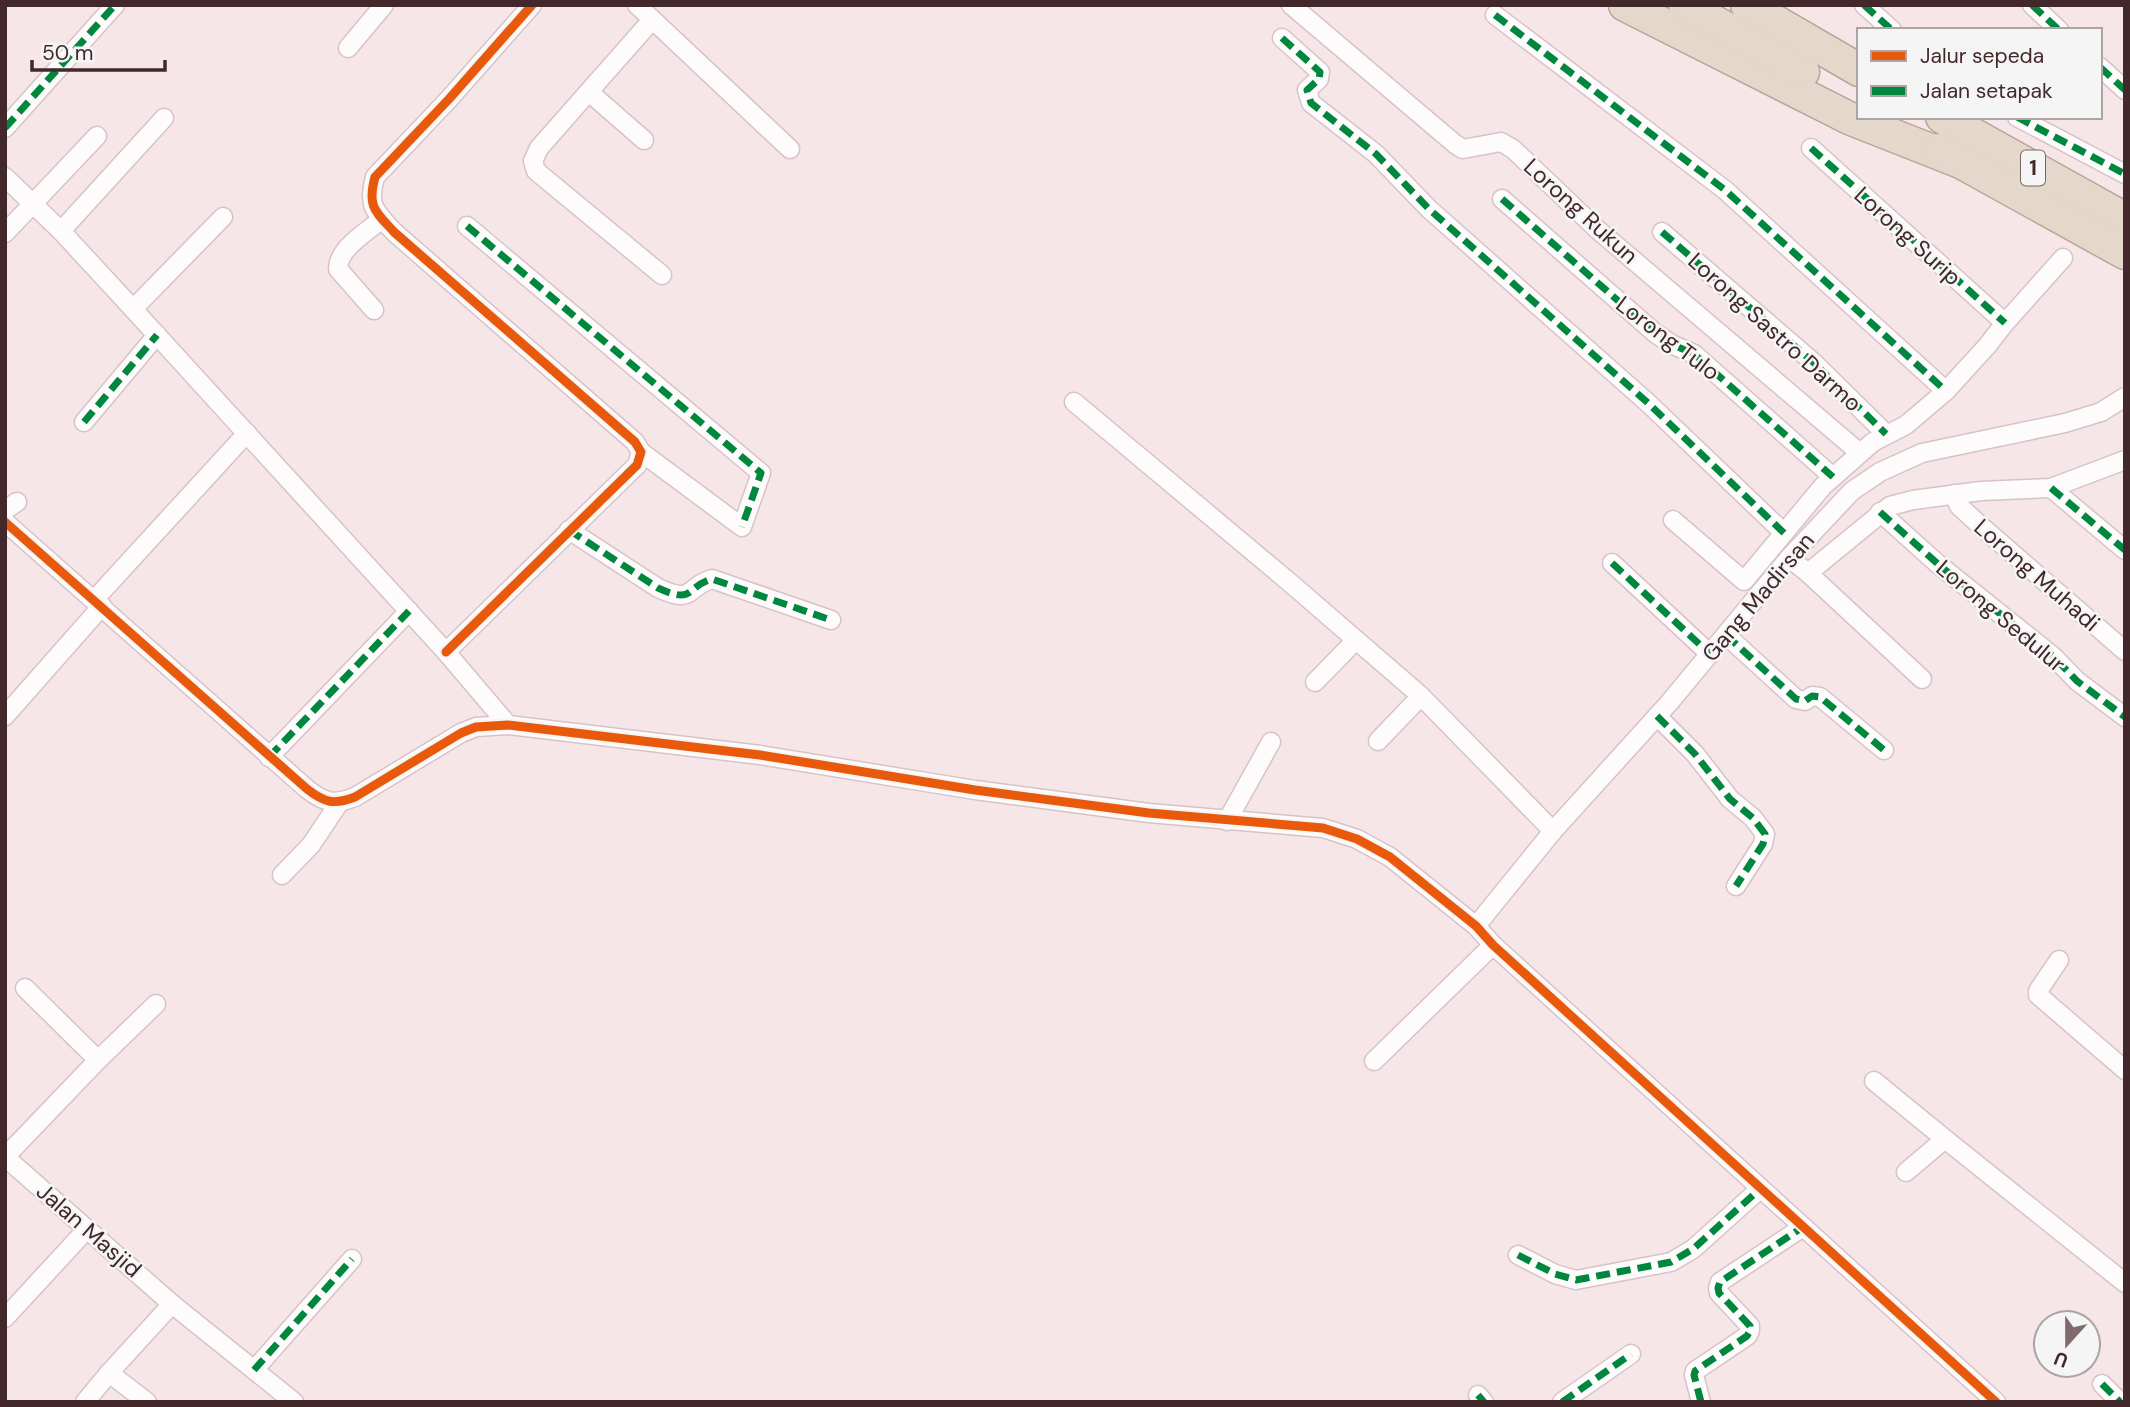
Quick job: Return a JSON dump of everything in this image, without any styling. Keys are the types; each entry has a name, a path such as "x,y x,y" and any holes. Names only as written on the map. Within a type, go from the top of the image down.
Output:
{"highway":[{"path":"1625,5 1849,118 1958,161"},
{"path":"1685,5 1857,103"},
{"path":"1747,5 1857,69"},
{"name":"1","path":"1884,119 2125,253"},
{"name":"1","path":"1946,119 2125,219"}],"street":[{"path":"5,128 115,5"},
{"path":"348,48 384,5"},
{"path":"467,226 761,473 742,527 641,452 635,442 394,233 375,211 370,194 375,177 532,5"},
{"path":"637,5 790,149"},
{"name":"Lorong Rukun","path":"1291,5 1455,144 1463,149 1501,142 1513,149 1598,230 1860,453"},
{"path":"1864,5 1890,28"},
{"path":"2032,5 2057,28"},
{"path":"1495,15 1725,190 1946,391"},
{"path":"652,20 539,148 533,160 536,171 662,275"},
{"path":"1282,38 1318,67 1319,79 1307,89 1311,103 1376,155 1429,209 1648,403 1784,533"},
{"path":"2102,69 2125,90"},
{"path":"589,92 643,141"},
{"path":"61,231 164,118"},
{"path":"2021,119 2125,174"},
{"path":"5,233 97,136"},
{"name":"Lorong Surip","path":"1811,148 2005,323"},
{"path":"5,177 61,231 134,309 446,652 508,725"},
{"name":"Lorong Tulo","path":"1502,199 1655,333 1694,354 1833,477"},
{"path":"134,309 223,217"},
{"path":"374,310 338,269 338,263 341,254 382,219"},
{"name":"Lorong Sastro Darmo","path":"1662,232 1813,362 1886,434"},
{"path":"1744,581 1823,486 1860,453 1886,434 1906,425 1946,391 2063,258"},
{"path":"84,422 157,335"},
{"name":"Gang Madirsan","path":"1476,926 1553,831 1657,716 1789,558 1852,491 1880,472 1922,453 2065,424 2101,412 2125,397"},
{"path":"1074,402 1420,696 1553,831"},
{"path":"5,716 98,603 247,433"},
{"path":"446,652 637,465 641,452"},
{"path":"1808,573 1890,506 1954,494 2051,488 2125,460"},
{"path":"2051,488 2125,550"},
{"name":"Lorong Muhadi","path":"1954,494 1959,506 2125,652"},
{"name":"Lorong Sedulur","path":"1881,512 1938,565 2054,657 2077,681 2125,717"},
{"path":"1673,520 1759,595"},
{"path":"5,522 319,799 339,803"},
{"path":"569,530 672,595 689,594 712,579 831,620"},
{"path":"1789,558 1922,679"},
{"path":"1612,563 1710,654"},
{"path":"270,757 409,611"},
{"path":"1726,635 1796,699 1805,701 1812,696 1820,698 1884,750"},
{"path":"1315,682 1356,640"},
{"path":"1378,741 1420,696"},
{"path":"1657,716 1695,754 1730,799 1753,818 1765,834 1763,844 1736,886"},
{"path":"282,875 311,845 339,803 367,791 461,733 476,727 508,725 747,753 975,790 1227,821 1323,828 1357,839 1390,857 1476,926 1493,945 1996,1402"},
{"path":"1227,821 1270,742"},
{"path":"1374,1061 1493,945"},
{"path":"2059,960 2038,995 2125,1070"},
{"path":"25,988 98,1060"},
{"path":"5,1157 156,1004"},
{"path":"1874,1081 2125,1283"},
{"path":"1906,1172 1945,1139"},
{"name":"Jalan Masjid","path":"5,1157 172,1304 294,1402"},
{"path":"1518,1255 1555,1274 1576,1280 1671,1262 1693,1249 1760,1189"},
{"path":"1701,1402 1695,1371 1747,1336 1750,1331 1750,1326 1719,1293 1717,1288 1720,1282 1802,1227"},
{"path":"5,1318 87,1229"},
{"path":"254,1370 352,1259"},
{"path":"86,1402 172,1304"},
{"path":"1562,1402 1631,1354"},
{"path":"109,1373 148,1402"},
{"path":"2102,1384 2120,1402"}],"marked path":[{"path":"5,128 115,5"},
{"path":"1864,5 1890,28"},
{"path":"2032,5 2057,28"},
{"path":"1495,15 1725,190 1946,391"},
{"path":"1282,38 1320,72 1319,79 1307,90 1311,103 1376,154 1429,209 1648,403 1784,533"},
{"path":"2102,69 2125,90"},
{"path":"2021,119 2125,174"},
{"path":"1811,148 2005,323"},
{"path":"1502,199 1655,333 1694,354 1833,477"},
{"path":"467,226 761,473 742,527"},
{"path":"1662,232 1813,362 1886,434"},
{"path":"84,422 157,335"},
{"path":"2051,488 2125,550"},
{"path":"1880,512 1939,565 2054,657 2077,681 2125,717"},
{"path":"569,530 658,588 670,593 684,595 712,579 831,620"},
{"path":"1612,563 1710,654"},
{"path":"269,757 409,611"},
{"path":"1726,635 1796,699 1805,701 1812,696 1820,697 1884,750"},
{"path":"1657,716 1695,754 1730,799 1753,818 1765,834 1763,844 1736,886"},
{"path":"1518,1255 1555,1274 1576,1280 1671,1262 1693,1249 1760,1189"},
{"path":"1701,1402 1695,1371 1747,1336 1750,1331 1750,1326 1719,1293 1720,1282 1803,1227"},
{"path":"254,1370 352,1259"},
{"path":"1562,1402 1631,1354"},
{"path":"2102,1384 2120,1402"},
{"path":"1478,1395 1484,1402"}],"cycle path":[{"path":"446,652 637,465 641,452 635,442 394,232 372,202 375,177 532,5"},
{"path":"5,522 307,789 330,801 355,797 461,733 476,727 508,725 760,755 975,790 1149,813 1323,828 1357,839 1390,857 1476,926 1493,945 1996,1402"}]}
